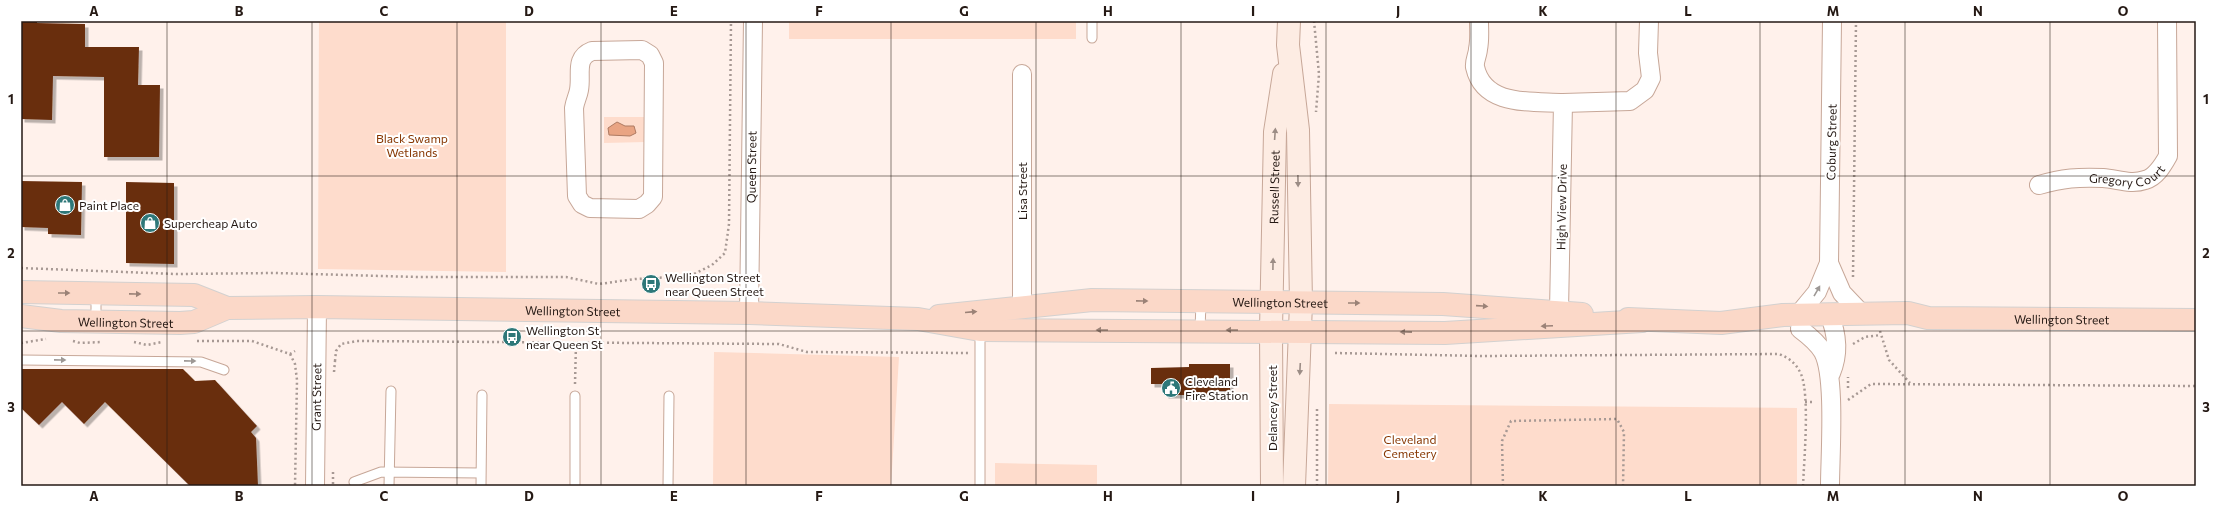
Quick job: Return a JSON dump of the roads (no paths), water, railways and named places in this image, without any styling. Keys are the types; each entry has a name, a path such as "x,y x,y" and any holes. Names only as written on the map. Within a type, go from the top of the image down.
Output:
{"main road":[{"name":"Russell Street","path":"1271,330 1275,132 1288,45 1289,21"},
{"name":"Russell Street","path":"1288,45 1298,130 1301,330"},
{"name":"Wellington Street","path":"21,292 194,295 227,308 317,307 749,313 918,318 1092,300 1443,304 1559,311 1642,321"},
{"name":"Wellington Street","path":"21,316 61,321 194,322 227,308"},
{"name":"Wellington Street","path":"918,318 980,330 1301,330 1445,332 1642,321 1721,323 1832,321 1862,314 1908,313 1928,318 2196,320"},
{"name":"Wellington Street","path":"1832,321 1880,331 1910,326 1928,318"},
{"name":"Delancey Street","path":"1271,330 1272,486"},
{"name":"Delancey Street","path":"1294,486 1301,330"}],"street":[{"name":"Queen Street","path":"749,313 753,21"},
{"path":"1479,21 1478,48 1474,65 1488,91 1503,98 1563,103 1630,101 1645,90 1651,78 1648,53 1649,21"},
{"name":"Coburg Street","path":"1799,322 1807,306 1818,292 1829,263 1832,21"},
{"name":"Gregory Court","path":"2039,185 2063,178 2104,178 2129,183 2146,180 2160,169 2168,156 2167,21"},
{"path":"642,50 650,55 654,63 654,130 653,197 647,204 639,209 590,208 582,204 577,196 574,108 575,99 579,91 580,61 584,54 592,51 642,50"},
{"name":"Lisa Street","path":"1022,74 1022,307"},
{"name":"High View Drive","path":"1559,311 1563,103"},
{"name":"Coburg Street","path":"1829,263 1842,293 1862,314"},
{"name":"Grant Street","path":"315,486 317,307"},
{"path":"1830,376 1836,362 1832,321"},
{"path":"1799,322 1824,352 1830,376 1830,486"}],"lane":[{"path":"1092,21 1092,38"},
{"path":"96,293 96,322"},
{"path":"1200,330 1201,302"},
{"path":"980,330 980,486"},
{"path":"21,360 201,362 224,370"},
{"path":"390,486 391,391"},
{"path":"481,486 482,395"},
{"path":"575,396 575,486"},
{"path":"668,486 669,396"},
{"path":"354,482 381,472 481,473"}],"place":[{"name":"Paint Place","path":"65,205"},
{"name":"Supercheap Auto","path":"150,223"},
{"name":"Wellington Street near Queen Street","path":"651,284"},
{"name":"Wellington St near Queen St","path":"512,337"},
{"name":"Cleveland Fire Station","path":"1171,388"}],"park label":[{"name":"Black Swamp Wetlands","path":"412,145"},
{"name":"Cleveland Cemetery","path":"1410,446"}]}
